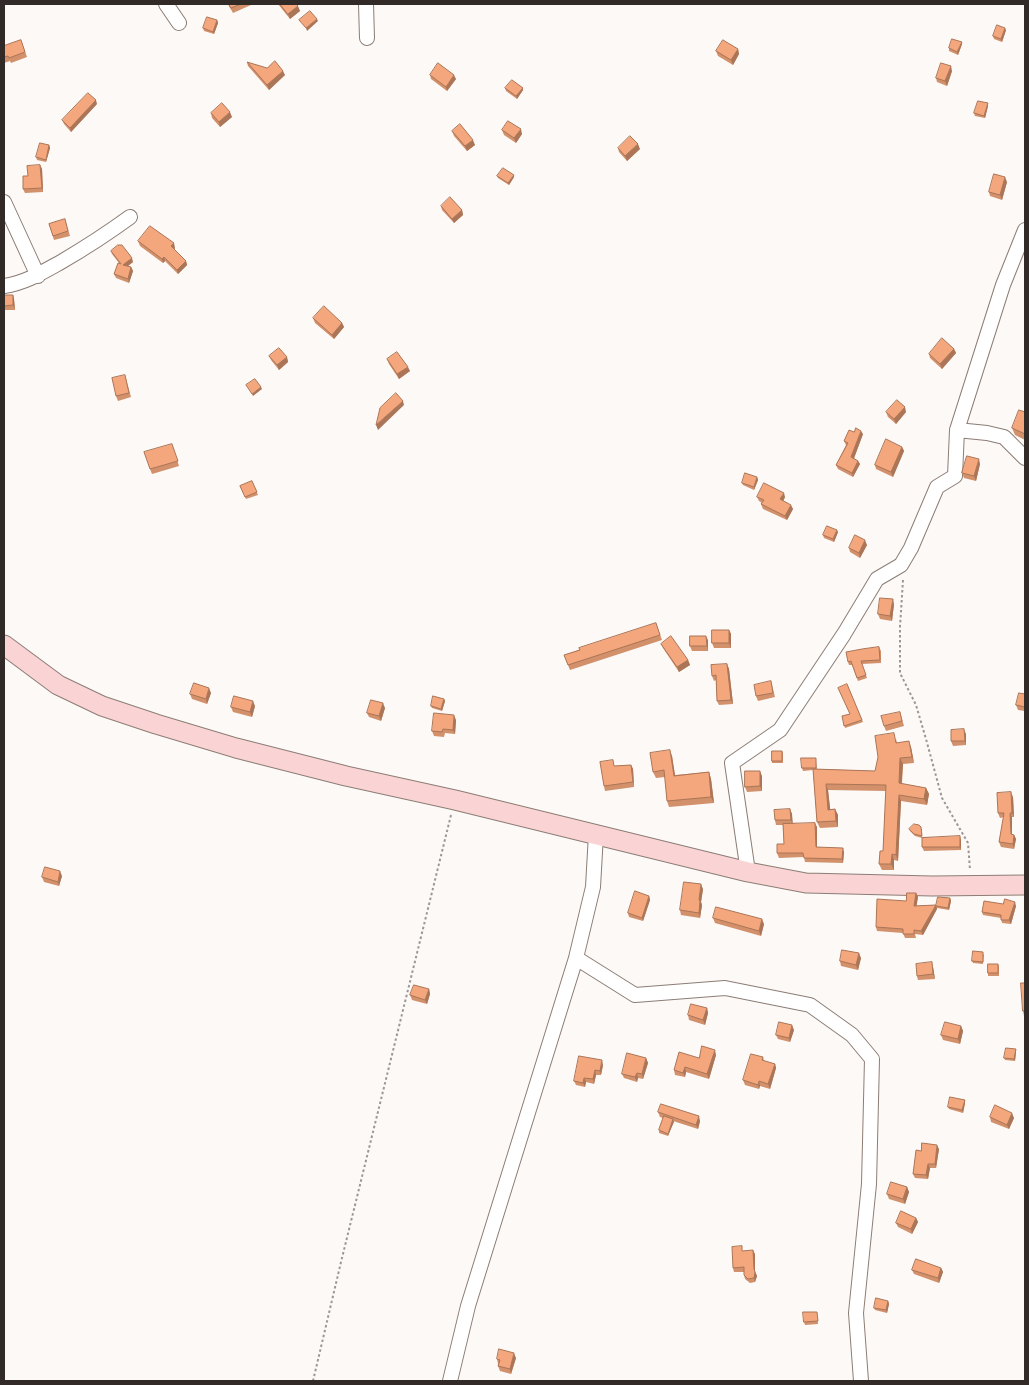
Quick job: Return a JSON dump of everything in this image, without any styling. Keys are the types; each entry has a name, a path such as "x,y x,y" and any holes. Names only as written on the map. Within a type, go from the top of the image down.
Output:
{"street":[{"path":"166,4 179,23"},
{"path":"366,4 367,38"},
{"path":"4,202 38,276"},
{"path":"4,286 38,276 84,249 130,217"},
{"path":"748,872 732,763 780,730 844,634 877,579 901,565 905,559 937,487 955,476 957,430 1004,285 1025,230"},
{"path":"957,430 1004,437 1025,458"},
{"path":"4,645 58,685 102,706 156,724 236,748 346,776 455,800 748,872 806,882 932,886 1025,884"},
{"path":"450,1381 468,1306 576,958 593,888 596,834"},
{"path":"576,958 635,995 725,988 810,1005 852,1035 872,1059 869,1184 856,1313 861,1381"}],"path":[{"path":"905,559 900,627 900,673 916,705 942,798 968,843 971,885"},
{"path":"313,1381 455,800"}],"building":[{"path":"229,4 241,4 231,8"},
{"path":"280,4 296,4 298,6 288,14"},
{"path":"310,11 317,19 306,28 299,20"},
{"path":"207,17 217,20 213,32 203,28"},
{"path":"997,25 1005,28 1001,39 993,36"},
{"path":"952,39 962,42 957,52 949,48"},
{"path":"21,40 25,52 9,58 8,56 4,57 4,46"},
{"path":"723,40 738,49 731,60 716,51"},
{"path":"275,61 283,71 267,85 247,62 267,68"},
{"path":"438,63 454,75 446,87 430,75"},
{"path":"941,63 951,66 945,81 936,78"},
{"path":"512,80 523,88 516,96 505,88"},
{"path":"88,93 96,100 70,128 62,120"},
{"path":"978,101 988,103 984,116 974,113"},
{"path":"222,103 230,112 219,122 211,113"},
{"path":"508,121 521,129 514,138 502,130"},
{"path":"460,124 473,140 465,146 452,131"},
{"path":"630,136 638,144 625,156 618,148"},
{"path":"40,143 49,145 46,160 36,157"},
{"path":"40,165 42,188 23,189 23,176 28,176 27,166"},
{"path":"503,168 514,175 508,183 497,176"},
{"path":"994,174 1005,177 1000,195 989,192"},
{"path":"450,197 462,210 452,219 441,206"},
{"path":"65,219 68,231 53,236 49,224"},
{"path":"150,226 174,243 171,246 186,261 177,270 164,257 162,259 138,241"},
{"path":"118,245 122,245 132,258 123,265 131,267 128,279 114,274 118,263 121,264 111,251"},
{"path":"4,295 13,295 13,305 4,306"},
{"path":"324,306 342,323 332,335 313,318"},
{"path":"942,338 954,349 940,364 929,354"},
{"path":"279,348 287,357 277,365 269,356"},
{"path":"397,352 408,367 397,374 387,359"},
{"path":"125,375 129,393 116,396 112,378"},
{"path":"255,379 261,387 252,394 246,385"},
{"path":"396,393 403,401 376,425 380,408"},
{"path":"897,400 905,407 894,419 886,412"},
{"path":"1019,410 1025,412 1025,434 1012,428"},
{"path":"856,428 861,431 851,457 858,461 852,473 836,465 848,443 844,441 849,430 854,432"},
{"path":"886,439 902,447 891,472 875,465"},
{"path":"172,444 178,461 150,469 144,452"},
{"path":"967,456 979,459 974,476 962,473"},
{"path":"745,473 757,477 754,487 742,483"},
{"path":"252,481 257,492 245,497 240,486"},
{"path":"764,483 784,493 780,499 791,505 785,516 761,504 764,500 757,497"},
{"path":"827,526 837,530 833,539 823,535"},
{"path":"855,535 865,540 859,553 849,548"},
{"path":"880,598 893,599 890,616 878,614"},
{"path":"656,623 660,635 568,665 564,655 580,650 579,648"},
{"path":"712,630 729,630 729,643 712,643"},
{"path":"671,636 688,660 677,667 661,644"},
{"path":"690,636 706,636 707,646 690,646"},
{"path":"879,647 880,660 861,661 866,675 857,678 851,661 848,662 846,652"},
{"path":"727,664 731,700 717,701 716,675 712,676 711,665"},
{"path":"771,681 773,693 756,696 754,685"},
{"path":"194,683 209,688 206,699 190,694"},
{"path":"847,684 862,720 844,726 842,716 850,714 838,688"},
{"path":"1019,693 1025,694 1025,707 1016,705"},
{"path":"234,696 253,701 250,712 231,707"},
{"path":"433,696 444,699 441,709 431,706"},
{"path":"371,700 383,703 379,716 367,713"},
{"path":"900,712 902,721 884,726 881,716"},
{"path":"434,713 454,715 453,730 432,731"},
{"path":"964,729 965,741 951,741 951,730"},
{"path":"894,733 896,743 909,741 912,757 900,758 899,783 926,788 924,799 899,795 896,855 892,854 891,864 879,864 880,851 883,851 886,785 826,784 828,810 835,809 836,821 817,822 813,769 875,771 878,757 875,736"},
{"path":"670,750 674,776 709,772 711,797 667,801 664,770 653,772 650,753"},
{"path":"772,751 782,751 782,761 772,761"},
{"path":"801,758 816,758 816,768 802,768"},
{"path":"613,760 614,766 631,765 633,782 604,786 600,762"},
{"path":"745,771 760,771 760,786 745,787"},
{"path":"1011,792 1012,813 1010,813 1011,834 1014,835 1013,844 999,842 1004,813 998,813 997,793"},
{"path":"790,809 791,820 775,820 774,810"},
{"path":"815,823 816,847 843,848 842,859 804,858 803,853 777,853 777,844 784,844 783,824"},
{"path":"914,824 921,827 922,836 914,834 909,829"},
{"path":"960,836 960,847 922,847 922,838"},
{"path":"45,867 60,871 58,882 42,877"},
{"path":"684,882 701,884 699,913 680,910"},
{"path":"635,891 649,896 642,918 628,913"},
{"path":"907,893 916,893 914,906 936,905 921,931 914,930 914,934 903,934 903,929 876,927 877,899 906,901"},
{"path":"938,897 950,898 948,908 936,906"},
{"path":"1005,899 1015,902 1009,920 1001,920 1001,915 982,912 984,901 1003,904"},
{"path":"716,907 762,919 759,931 713,918"},
{"path":"842,950 859,953 856,965 840,961"},
{"path":"973,951 983,952 983,962 972,961"},
{"path":"932,962 933,974 917,976 916,964"},
{"path":"988,964 998,964 998,973 988,973"},
{"path":"1021,983 1025,983 1025,1011 1023,1011"},
{"path":"414,985 429,989 425,1000 410,995"},
{"path":"691,1004 707,1008 703,1020 688,1015"},
{"path":"779,1022 792,1025 789,1038 776,1035"},
{"path":"945,1022 961,1026 958,1039 941,1035"},
{"path":"702,1046 715,1050 707,1074 685,1067 683,1073 674,1070 679,1052 699,1058"},
{"path":"1006,1048 1016,1049 1014,1059 1004,1058"},
{"path":"627,1053 646,1058 642,1074 637,1073 635,1077 622,1074"},
{"path":"751,1054 763,1057 762,1060 775,1064 768,1084 759,1081 758,1085 743,1080"},
{"path":"579,1056 602,1060 600,1071 595,1070 593,1079 584,1078 583,1083 574,1081"},
{"path":"950,1097 965,1100 962,1110 948,1107"},
{"path":"661,1104 699,1116 696,1125 658,1112"},
{"path":"995,1105 1012,1113 1007,1125 990,1117"},
{"path":"664,1116 673,1119 668,1134 659,1130"},
{"path":"922,1143 937,1145 935,1164 928,1164 926,1175 913,1174 916,1150 921,1151"},
{"path":"891,1182 907,1187 903,1199 887,1194"},
{"path":"901,1211 916,1218 911,1229 896,1223"},
{"path":"742,1246 742,1251 753,1250 754,1278 748,1279 744,1275 744,1267 733,1268 732,1247"},
{"path":"916,1259 941,1268 938,1278 912,1270"},
{"path":"876,1298 888,1301 886,1310 874,1308"},
{"path":"803,1312 817,1312 818,1321 804,1322"},
{"path":"499,1349 514,1353 510,1369 498,1366 500,1360 497,1359"}]}
